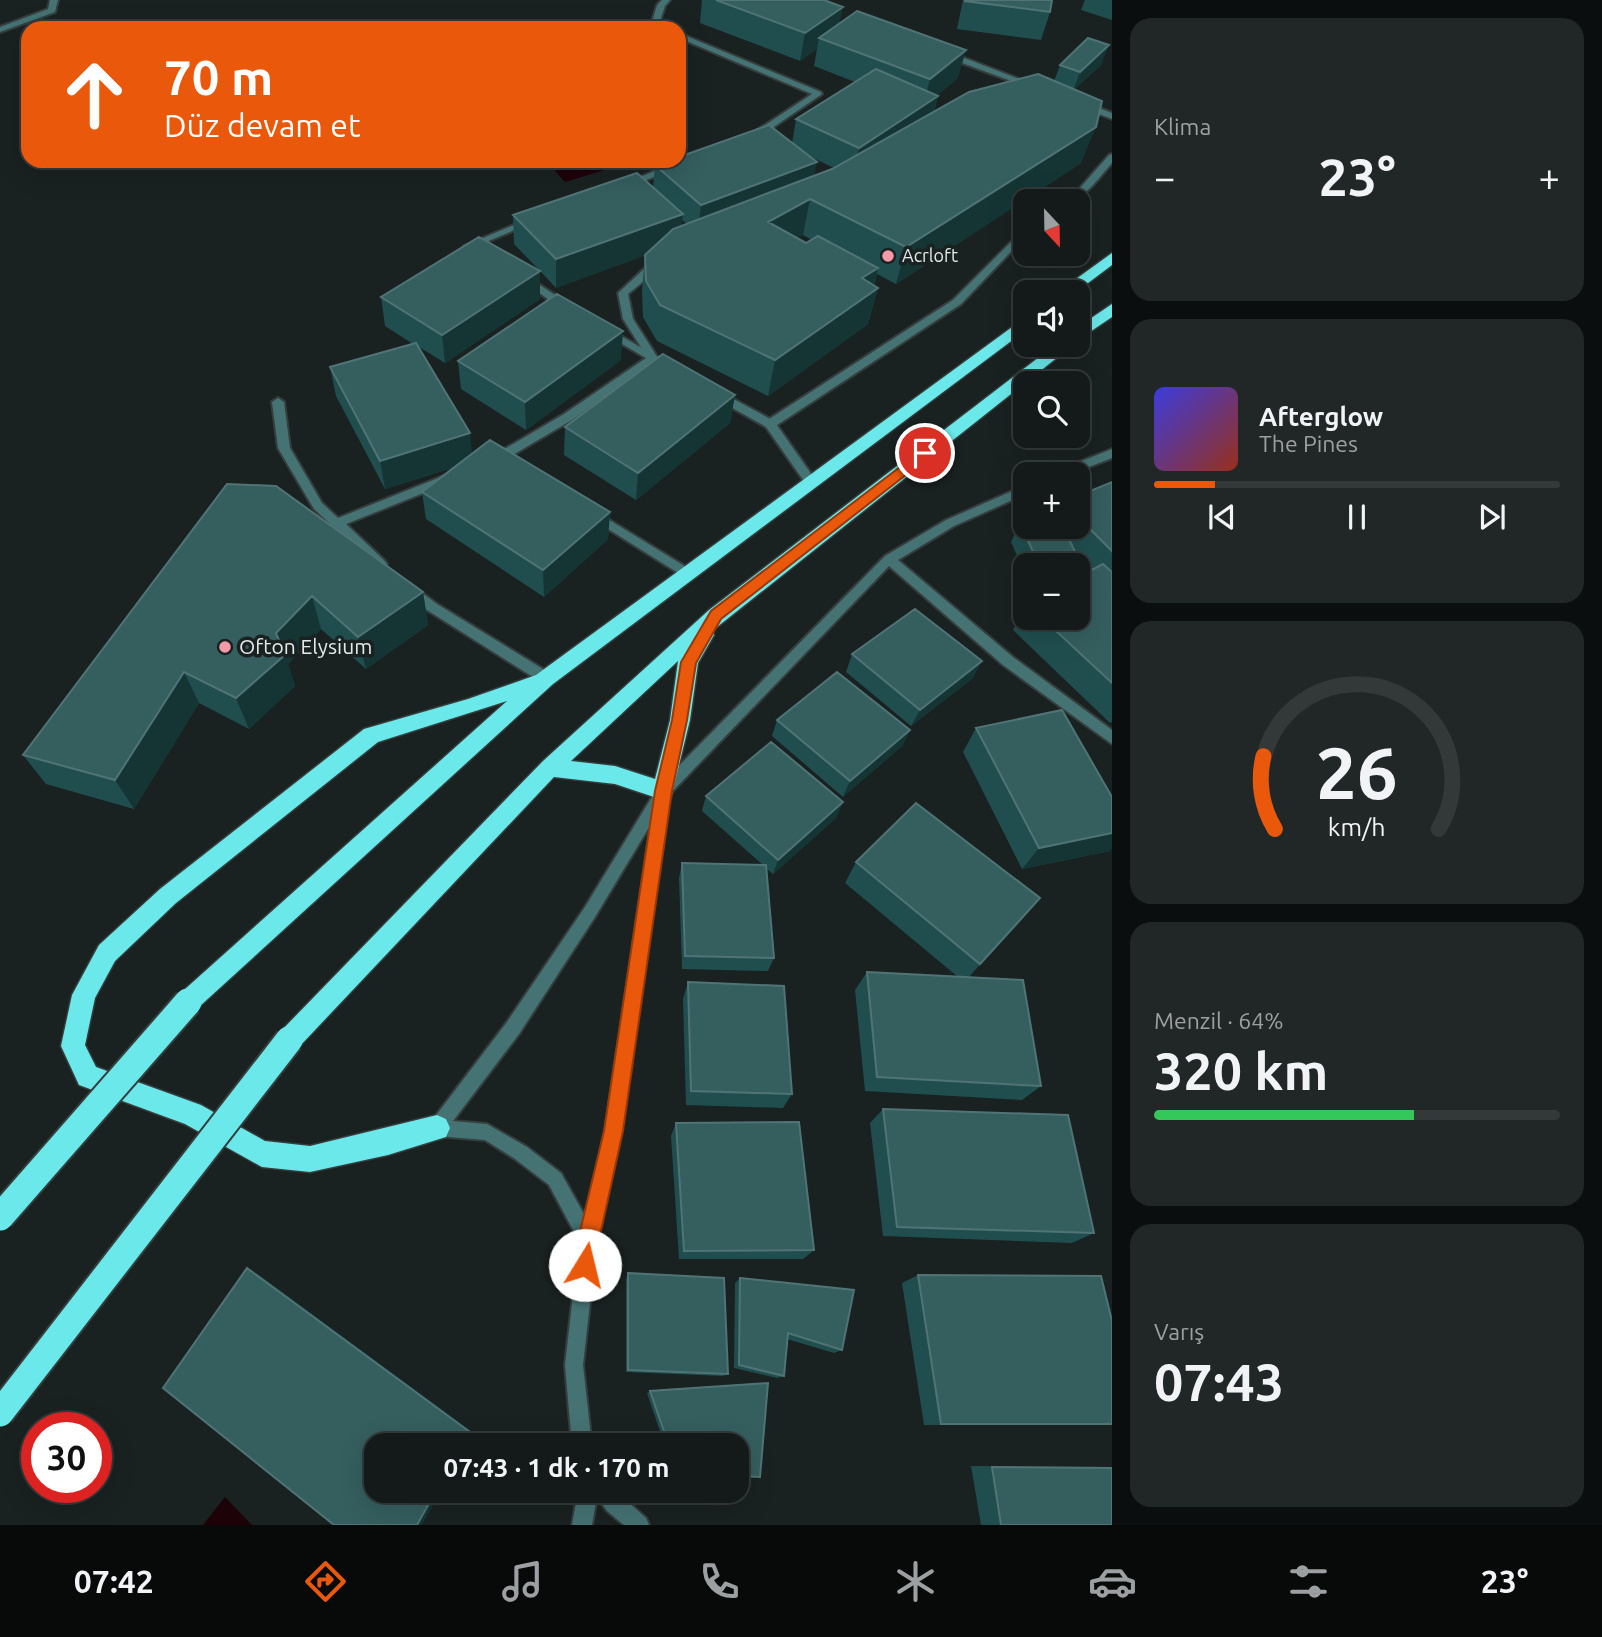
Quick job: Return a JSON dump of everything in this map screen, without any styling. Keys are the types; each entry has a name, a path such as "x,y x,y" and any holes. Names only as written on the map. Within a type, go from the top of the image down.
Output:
{"highway":[{"path":"1082,280 1112,258"},
{"path":"1090,326 1112,309"},
{"path":"0,1217 192,998 545,677 1013,332"},
{"path":"0,1413 289,1040 550,767 716,615 1049,357"},
{"path":"550,767 615,775 663,791 680,720 688,662 716,615"},
{"path":"437,1128 310,1159 262,1154 192,1115 88,1076 73,1046 84,995 107,953 168,896 371,735 471,706 545,677"}],"street":[{"path":"23,21 52,10 54,0"},
{"path":"656,21 661,5 666,0"},
{"path":"0,30 21,22"},
{"path":"686,38 818,94 761,133 748,138"},
{"path":"932,50 1022,80 1042,90 1030,95"},
{"path":"1077,103 1112,116"},
{"path":"1084,189 1112,157"},
{"path":"619,187 670,168"},
{"path":"455,254 477,241 541,217"},
{"path":"477,241 488,250"},
{"path":"770,424 957,302 1013,244"},
{"path":"653,358 628,319 623,293 649,270 674,259"},
{"path":"520,274 575,312"},
{"path":"597,325 688,378"},
{"path":"478,467 504,457 568,417 653,358"},
{"path":"712,391 770,424 810,481"},
{"path":"278,402 284,447 318,506 432,607 545,677"},
{"path":"1090,462 1112,453"},
{"path":"504,457 515,464"},
{"path":"337,523 466,472"},
{"path":"437,1128 513,1028 590,912 663,791 889,559 950,523 1013,495"},
{"path":"584,508 687,573"},
{"path":"889,559 1008,661 1112,738"},
{"path":"581,1433 574,1365 588,1240 613,1131 663,791"},
{"path":"437,1128 487,1132 521,1153 555,1179 588,1240"},
{"path":"582,1525 586,1503"},
{"path":"613,1503 639,1525"}],"shaded area":[{"path":"553,168 611,168 565,182"},
{"path":"225,1497 252,1525 203,1525"}],"building":[{"path":"716,0 824,0 843,7 805,33"},
{"path":"965,0 1052,0 1050,12"},
{"path":"857,11 966,50 930,79 819,38"},
{"path":"1088,38 1109,45 1080,72 1060,65"},
{"path":"876,69 938,96 859,148 796,119"},
{"path":"1038,74 1102,101 1096,127 906,247 810,199 768,222 806,243 818,236 878,268 862,278 878,288 775,360 660,305 646,281 645,255 673,229 832,169 969,92"},
{"path":"769,125 817,162 701,205 658,168 686,168 686,155"},
{"path":"637,173 683,214 556,259 513,215"},
{"path":"479,237 540,271 442,335 381,297"},
{"path":"557,294 623,331 525,402 458,361"},
{"path":"416,343 470,433 380,461 330,367"},
{"path":"663,354 735,395 638,473 565,427"},
{"path":"490,440 610,512 543,570 422,492"},
{"path":"1112,482 1112,551 1090,529 1090,491"},
{"name":"Ofton Elysium","path":"227,484 276,486 423,592 358,637 312,596 276,633 285,655 236,698 184,672 115,780 23,755"},
{"path":"1027,539 1069,539 1076,553 1034,553"},
{"path":"1103,564 1112,572 1112,683 1055,630 1090,630 1090,571"},
{"path":"915,609 982,661 920,710 852,654"},
{"path":"837,672 910,730 850,781 777,720"},
{"path":"1062,710 1112,797 1112,833 1039,848 976,728"},
{"path":"771,742 843,802 778,860 706,796"},
{"path":"916,803 1040,898 980,964 856,862"},
{"path":"682,863 766,865 774,958 685,956"},
{"path":"867,972 1023,980 1041,1086 877,1077"},
{"path":"688,982 784,986 792,1094 691,1091"},
{"path":"883,1109 1068,1115 1094,1233 897,1227"},
{"path":"799,1122 814,1250 684,1251 676,1123"},
{"path":"247,1268 470,1432 364,1433 364,1503 429,1503 417,1525 334,1525 163,1388"},
{"path":"628,1273 724,1278 728,1374 628,1370"},
{"path":"918,1275 1101,1276 1112,1321 1112,1424 941,1424"},
{"path":"740,1278 854,1290 842,1350 788,1333 784,1376 739,1365"},
{"path":"768,1383 760,1477 749,1477 749,1433 665,1433 650,1391"},
{"path":"992,1467 1112,1468 1112,1525 1001,1525"}],"place":[{"name":"Acrloft","path":"888,256"},
{"name":"Ofton Elysium","path":"225,647"}],"route":[{"path":"585,1265 588,1240 613,1131 663,791 680,720 688,662 716,615 925,453"}]}
